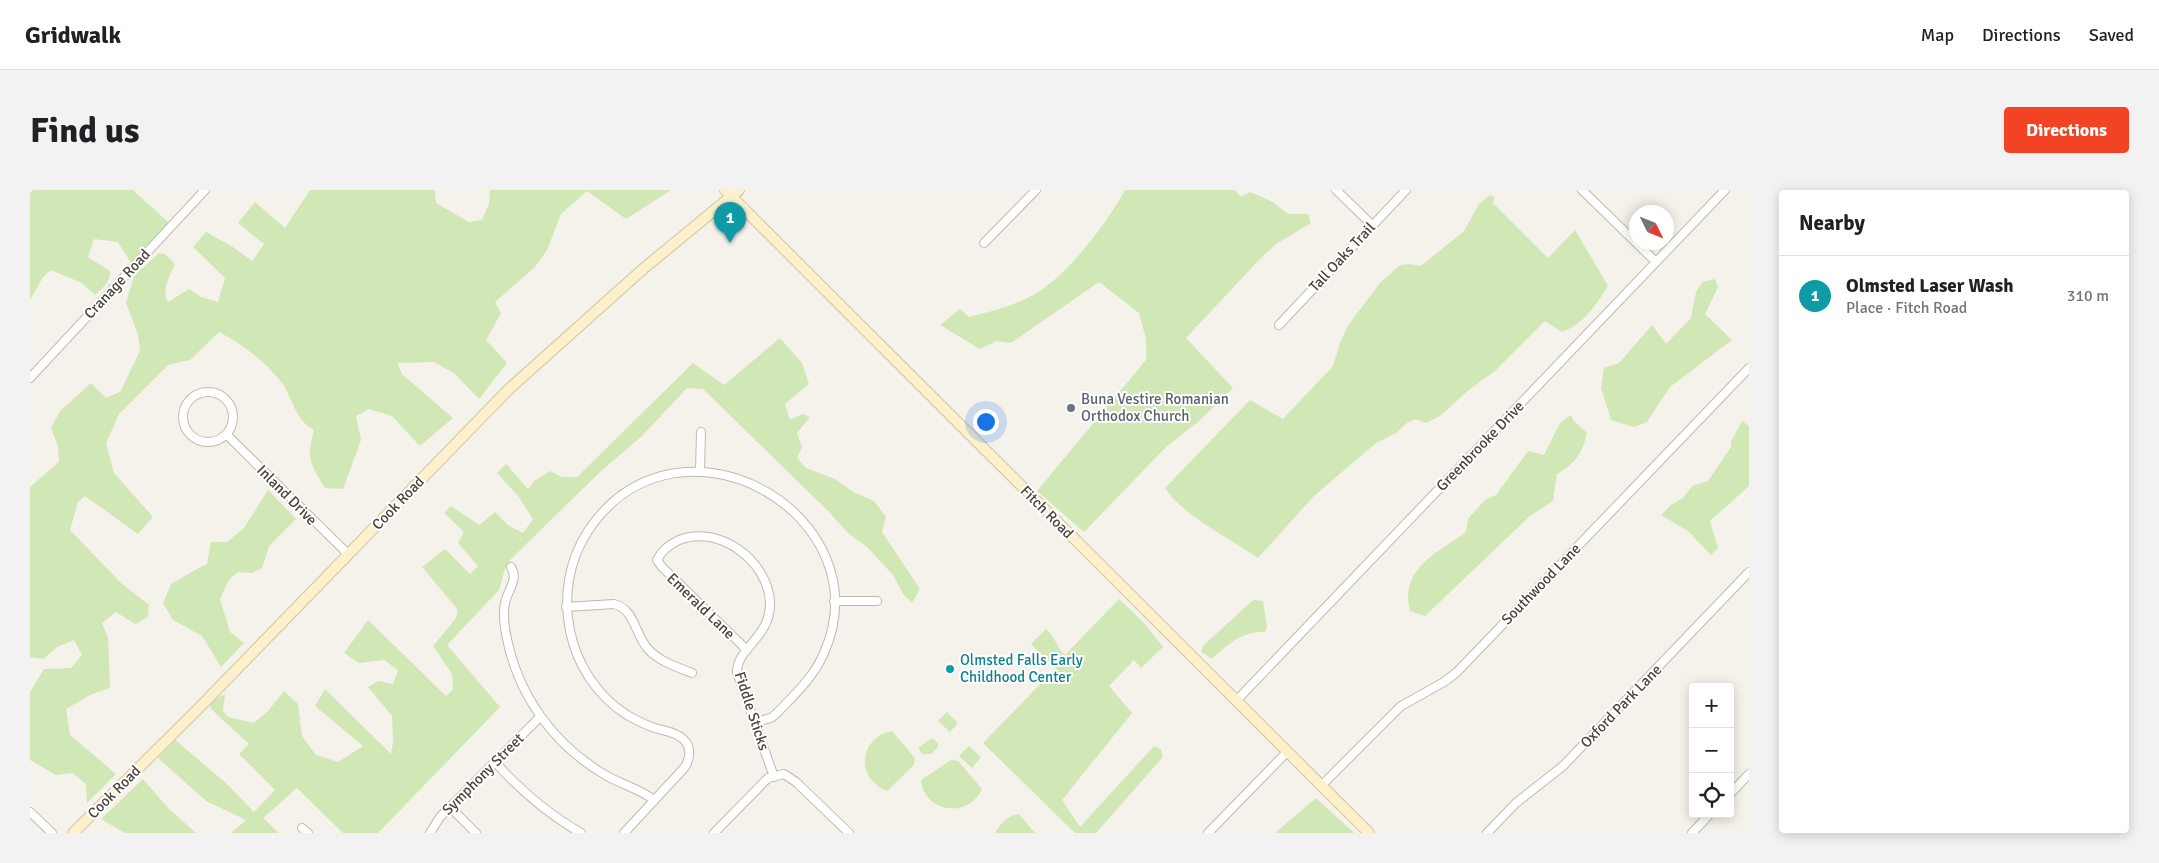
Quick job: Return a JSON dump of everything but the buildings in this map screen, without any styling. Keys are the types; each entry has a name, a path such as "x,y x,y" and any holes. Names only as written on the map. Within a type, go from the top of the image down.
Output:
{"street":[{"name":"Cranage Road","path":"30,378 205,190"},
{"path":"984,243 1036,190"},
{"path":"1336,190 1372,225"},
{"name":"Tall Oaks Trail","path":"1279,325 1406,190"},
{"path":"1582,190 1656,262"},
{"name":"Greenbrooke Drive","path":"1236,701 1725,190"},
{"name":"Cook Road","path":"73,833 509,389 732,192"},
{"name":"Fitch Road","path":"732,192 1369,833"},
{"name":"Southwood Lane","path":"1321,786 1400,706 1444,682 1457,672 1749,368"},
{"path":"212,392 220,395 230,404 233,412 232,427 227,435 220,440 207,443 198,441 191,436 183,424 182,415 187,403 198,394 212,392"},
{"path":"700,471 701,432"},
{"name":"Inland Drive","path":"227,435 348,554"},
{"path":"624,833 687,764 689,754 688,744 678,735 649,726 625,713 597,688 585,672 575,651 568,625 567,590 576,556 588,531 605,510 624,494 648,482 672,474 700,471 737,477 760,487 781,501 809,530 823,554 831,578 834,602 830,636 818,665 808,680 777,713 770,718 755,722"},
{"name":"Fiddle Sticks","path":"658,560 661,553 669,545 682,539 708,536 728,543 751,562 764,578 770,602 766,625 739,661 737,672 774,777"},
{"name":"Emerald Lane","path":"658,560 666,571 747,650"},
{"path":"512,567 514,582 508,594 504,611 506,633 510,653 522,684 540,717 558,738 584,762 609,777 642,791 654,800"},
{"name":"Oxford Park Lane","path":"1487,833 1516,803 1563,766 1749,572"},
{"path":"834,602 877,601"},
{"path":"566,607 614,604 621,607 629,614 636,632 648,649 663,661 692,673"},
{"name":"Symphony Street","path":"430,833 440,817 540,717"},
{"path":"1208,833 1287,752"},
{"path":"495,762 535,802 551,815 581,833"},
{"path":"714,833 768,778 784,774 796,782 849,833"},
{"path":"1734,790 1749,774"},
{"path":"450,807 476,833"},
{"path":"30,812 52,833"},
{"path":"1692,833 1706,818"}],"green space":[{"path":"30,190 133,190 169,223 131,263 118,242 94,239 88,257 110,271 108,282 95,295 82,283 51,270 43,277 30,300"},
{"path":"310,190 435,190 436,203 469,222 482,220 489,204 490,190 671,190 626,219 587,191 561,214 547,250 535,267 495,302 501,313 486,340 507,363 479,399 455,374 434,362 397,363 402,374 453,418 420,446 392,416 369,409 356,416 361,440 343,489 325,488 313,466 310,455 314,430 298,415 282,383 253,354 219,332 190,360 168,365 119,414 106,443 114,473 153,517 138,534 85,496 78,502 70,530 121,583 149,605 148,617 135,624 116,612 102,623 108,638 110,688 92,694 66,709 70,735 116,774 87,803 86,784 73,773 56,775 30,760 30,692 44,669 71,668 82,655 74,640 57,647 44,659 30,657 30,487 59,462 58,446 51,428 60,411 91,383 106,398 120,392 140,351 138,335 126,303 134,276 159,253 165,254 175,264 165,293 168,302 189,289 201,297 218,302 225,278 193,247 206,232 233,247 252,261 264,244 238,223 255,202 285,228"},
{"path":"1125,190 1235,190 1241,197 1250,192 1273,202 1288,214 1308,214 1311,223 1276,244 1186,338 1233,388 1198,422 1167,446 1084,532 1037,491 1146,360 1146,339 1139,313 1099,282 1011,343 996,341 980,349 940,325 960,309 969,317 986,313 1019,302 1048,285 1086,247 1108,218"},
{"path":"1490,195 1495,197 1493,203 1548,258 1575,230 1608,286 1594,307 1583,319 1570,329 1562,332 1545,321 1495,371 1470,389 1440,416 1426,423 1415,419 1407,423 1396,433 1376,443 1314,496 1258,558 1195,517 1173,498 1165,488 1250,400 1283,419 1333,366 1340,343 1349,324 1380,283 1400,265 1421,266 1464,231 1479,204"},
{"path":"1715,279 1718,287 1705,314 1732,340 1670,387 1647,422 1634,427 1611,420 1601,388 1604,368 1619,363 1652,325 1666,344 1691,318 1696,292 1702,282"},
{"path":"780,338 802,363 809,384 785,404 790,420 802,414 810,417 797,433 802,447 797,458 806,468 835,479 853,492 874,501 886,517 882,532 920,589 912,603 903,594 893,575 867,547 849,534 829,512 703,389 687,388 643,435 599,473 511,559 505,569 499,590 447,645 500,707 378,833 343,833 297,788 263,818 279,833 231,833 246,820 206,801 158,758 175,740 226,783 254,812 275,790 239,754 249,744 211,709 210,702 225,694 223,711 228,717 254,723 268,711 284,691 298,704 302,736 316,755 338,762 363,746 315,706 325,689 391,754 393,742 392,716 368,687 378,681 393,684 398,670 384,660 359,663 344,653 368,620 446,696 453,689 452,674 433,646 456,618 458,610 422,567 445,549 470,574 478,566 458,543 464,532 444,513 451,506 479,525 495,512 508,525 523,533 533,519 518,496 497,473 506,464 528,489 534,481 550,471 562,477 577,477 693,363 724,385"},
{"path":"1571,415 1573,420 1587,433 1583,447 1574,462 1557,474 1553,501 1530,516 1425,616 1410,611 1408,596 1410,583 1423,563 1466,532 1468,519 1485,500 1496,495 1528,451 1544,455 1560,423"},
{"path":"1742,421 1749,426 1749,486 1710,521 1718,548 1711,555 1688,531 1661,515 1671,505 1684,497 1692,486 1708,481 1731,447 1731,442"},
{"path":"268,490 296,519 269,546 262,568 252,573 238,572 229,580 220,599 230,632 244,643 221,667 202,636 173,620 163,603 171,584 207,564 211,542 227,542 244,528"},
{"path":"1119,599 1145,624 1163,647 1141,668 1134,660 1109,686 1132,713 1062,800 1080,827 1154,746 1161,749 1163,757 1096,833 1075,833 983,743 1056,668 1031,644 1046,629 1065,655"},
{"path":"1253,600 1263,601 1267,627 1265,632 1257,632 1236,639 1212,659 1201,652 1203,646"},
{"path":"947,712 958,723 950,732 938,721"},
{"path":"892,731 915,758 914,765 887,791 877,785 870,777 865,759 867,749 873,741 881,735"},
{"path":"932,738 938,743 938,747 931,754 922,754 918,748"},
{"path":"969,746 981,757 972,768 959,756"},
{"path":"951,760 958,761 982,789 976,799 958,808 948,808 930,800 924,791 921,780"},
{"path":"143,779 169,809 196,833 125,833 101,819"},
{"path":"1316,798 1354,833 1275,833"},
{"path":"1019,814 1035,833 995,833 1005,820"}],"place":[{"name":"Olmsted Laser Wash","path":"730,243"},
{"name":"Buna Vestire Romanian Orthodox Church","path":"1071,408"},
{"name":"Olmsted Falls Early Childhood Center","path":"950,669"}]}
